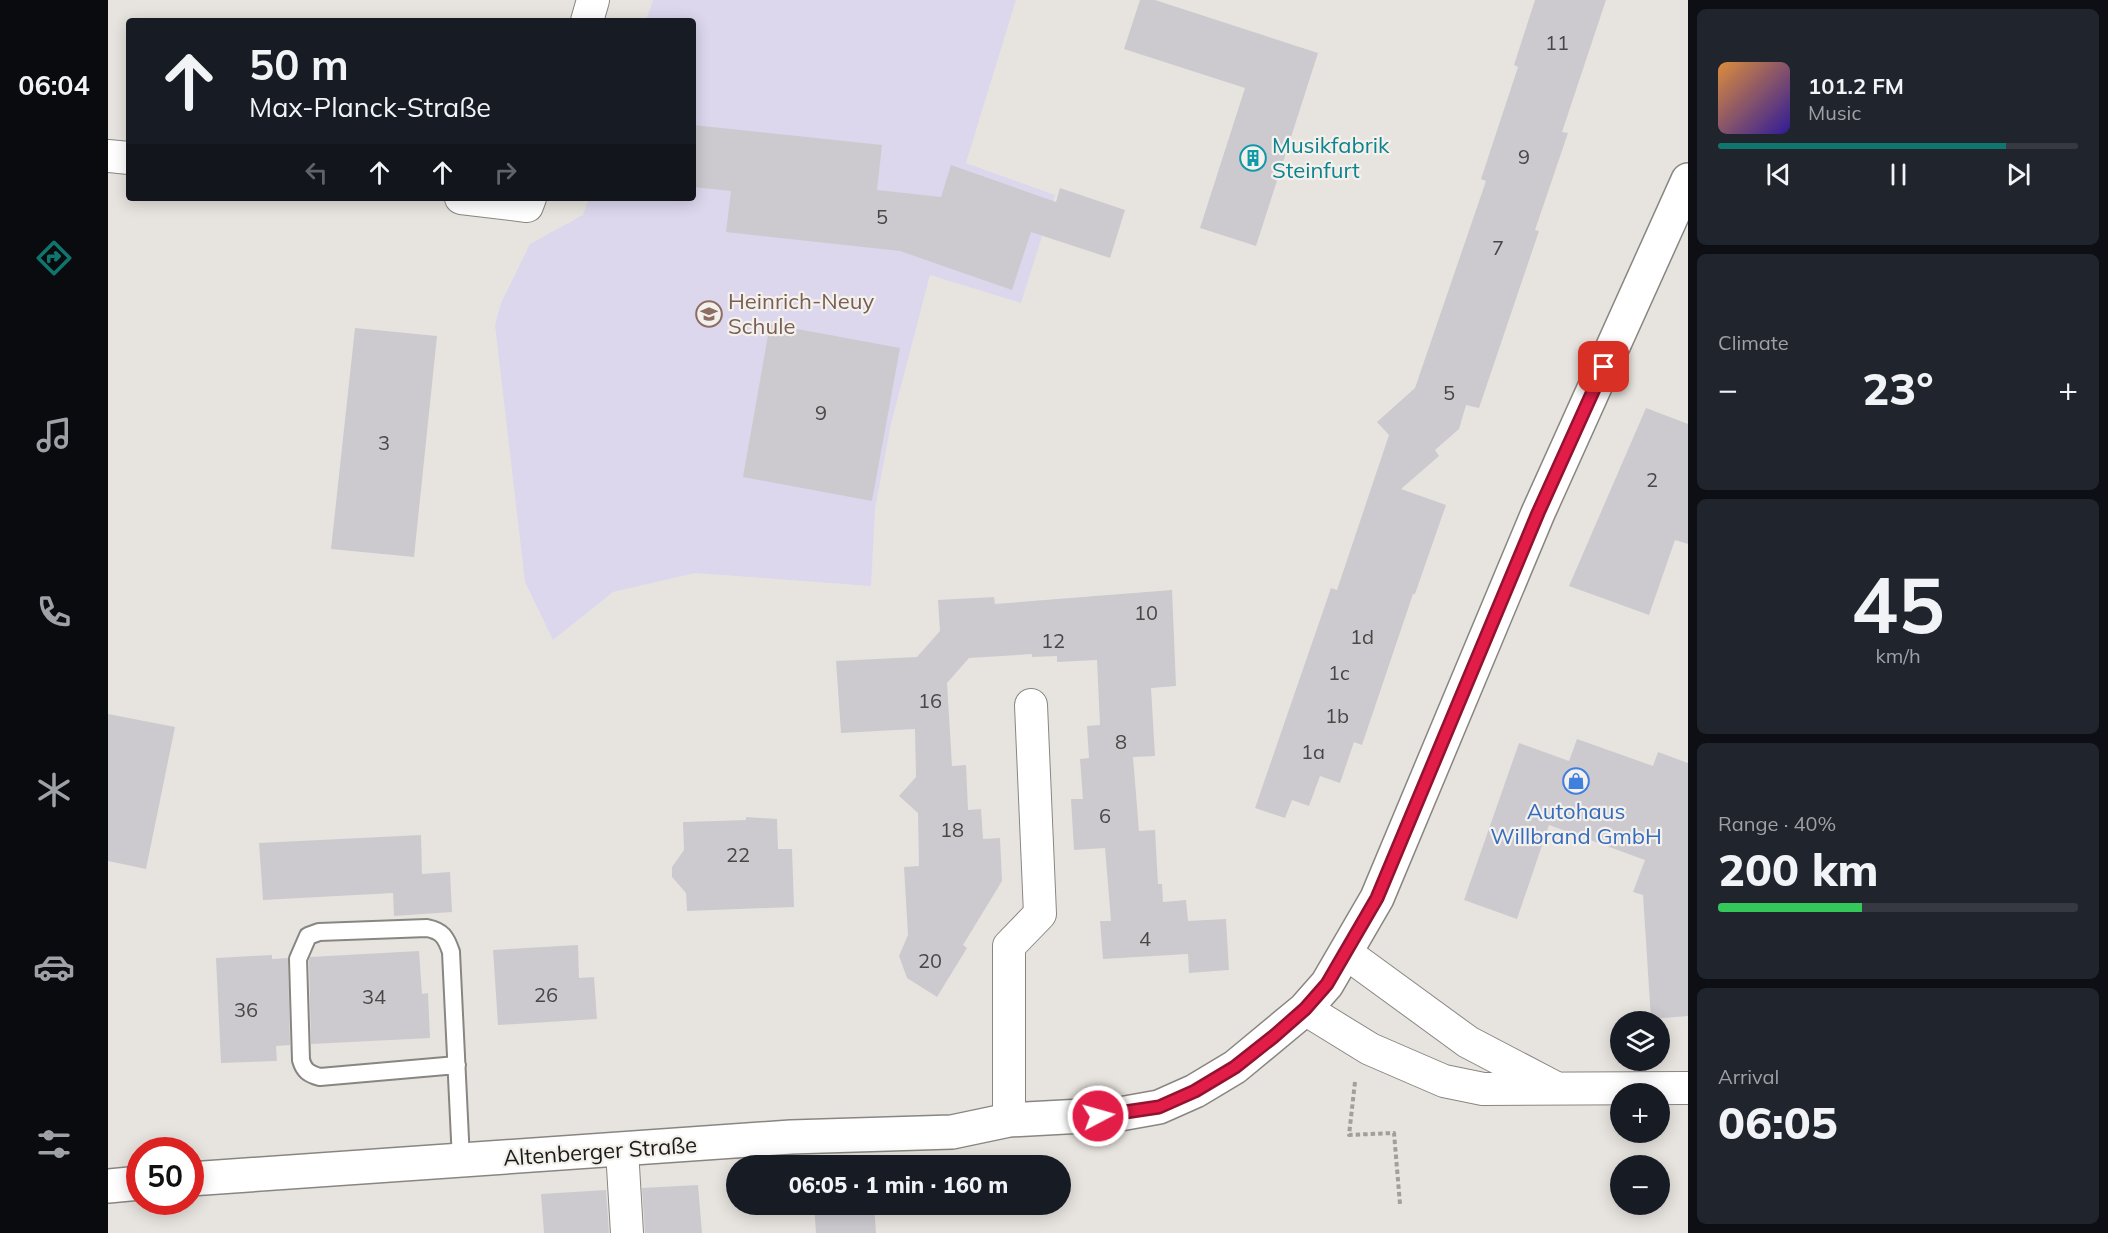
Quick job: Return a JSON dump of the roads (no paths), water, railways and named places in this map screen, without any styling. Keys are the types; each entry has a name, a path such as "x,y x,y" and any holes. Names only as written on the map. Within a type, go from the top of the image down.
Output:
{"main road":[{"name":"Altenberger Straße","path":"204,1178 792,1137 952,1132 1009,1120 1120,1114 1159,1107 1195,1091 1235,1067 1305,1009 1327,984 1377,898 1538,513 1688,180"},
{"path":"108,1186 126,1184"}],"street":[{"path":"588,18 593,0"},
{"path":"108,156 126,158"},
{"path":"512,201 529,202"},
{"path":"1009,1120 1009,946 1040,914 1031,705"},
{"path":"1346,953 1468,1042 1560,1090"},
{"path":"1305,1009 1370,1049 1444,1081 1483,1089 1688,1089"},
{"path":"622,1150 627,1233"}],"lane":[{"path":"457,1065 320,1077 309,1074 303,1068 301,1060 298,959 308,936 320,932 427,928 439,931 446,939 451,952 457,1065 460,1160"}],"place":[{"name":"Musikfabrik Steinfurt","path":"1253,158"},
{"name":"Heinrich-Neuy Schule","path":"709,314"},
{"name":"Autohaus Willbrand GmbH","path":"1576,781"}]}
